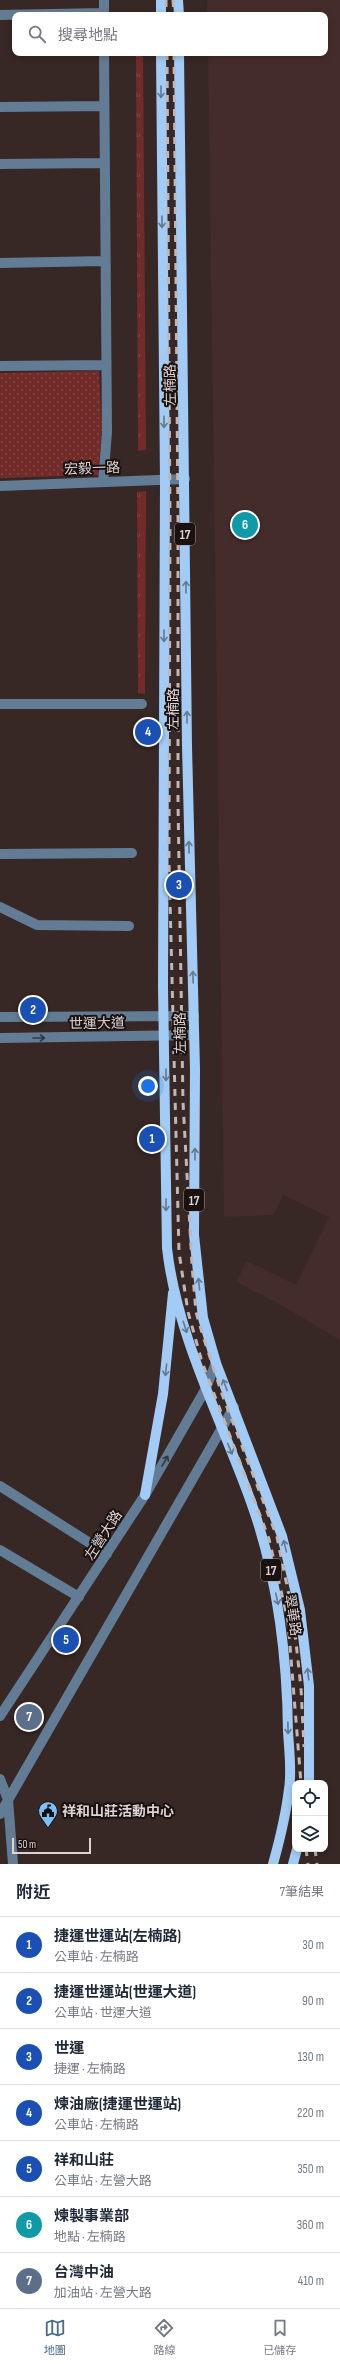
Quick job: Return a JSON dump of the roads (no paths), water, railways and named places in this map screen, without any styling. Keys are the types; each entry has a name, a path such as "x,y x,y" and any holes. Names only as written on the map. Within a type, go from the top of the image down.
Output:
{"main road":[{"path":"161,0 161,12"},
{"path":"178,0 179,12"},
{"name":"左楠路","path":"161,56 165,480 164,1016 167,1248 173,1290"},
{"name":"左楠路","path":"179,56 187,746 194,1016 194,1235 203,1318 216,1363"},
{"path":"146,1495 163,1394 173,1290"},
{"name":"翠華路","path":"173,1290 205,1390 251,1501 265,1544 281,1617 287,1687 290,1787 281,1837 273,1864"},
{"name":"翠華路","path":"216,1363 282,1536 300,1610 309,1686 309,1780"},
{"path":"293,1864 296,1852"}],"street":[{"path":"104,0 104,12"},
{"path":"0,14 12,14"},
{"path":"103,482 107,432 105,365 104,56"},
{"path":"0,107 104,106"},
{"path":"0,164 104,163"},
{"path":"0,263 105,261"},
{"path":"0,366 105,365"},
{"name":"宏毅一路","path":"0,486 185,479"},
{"path":"0,704 142,704"},
{"path":"0,854 132,853"},
{"path":"0,908 37,925 129,926"},
{"name":"世運大道","path":"0,1017 194,1016"},
{"name":"世運大道","path":"0,1038 194,1036"},
{"name":"左營大路","path":"0,1716 146,1495 205,1390 216,1363"},
{"path":"0,1814 234,1407"},
{"path":"0,1486 107,1554"},
{"path":"0,1550 79,1597"},
{"path":"0,1779 8,1800 14,1864"}],"railway":[{"path":"166,0 166,12"},
{"path":"173,0 174,12"},
{"path":"167,56 170,518 169,861 179,1252 188,1312 202,1362 269,1539 288,1621 301,1780"},
{"path":"174,56 178,514 178,802 183,1102 192,1265 196,1312 203,1336 222,1394 277,1537 293,1615 301,1688 304,1747"},
{"path":"306,1852 308,1864"},
{"path":"315,1852 317,1864"}],"place":[{"name":"煉製事業部","path":"245,525"},
{"name":"煉油廠(捷運世運站)","path":"148,732"},
{"name":"世運","path":"179,885"},
{"name":"捷運世運站(世運大道)","path":"33,1010"},
{"name":"捷運世運站(左楠路)","path":"152,1139"},
{"name":"祥和山莊","path":"66,1640"},
{"name":"台灣中油","path":"29,1717"},
{"name":"祥和山莊活動中心","path":"48,1828"}]}
